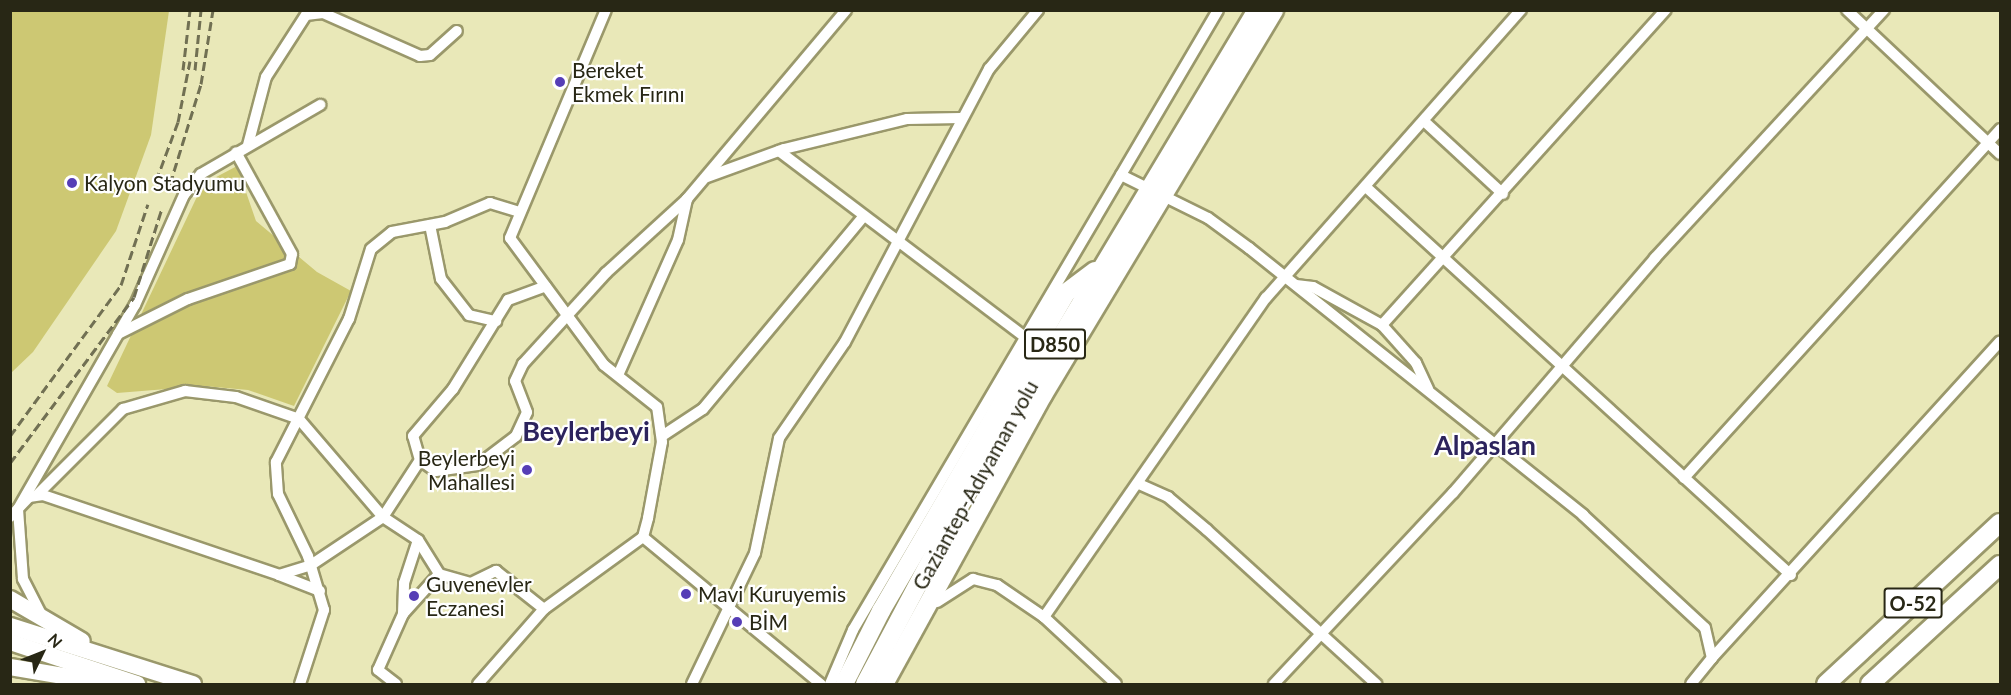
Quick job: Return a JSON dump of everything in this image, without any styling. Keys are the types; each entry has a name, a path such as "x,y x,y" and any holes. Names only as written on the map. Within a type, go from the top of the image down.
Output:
{"highway":[{"name":"Gaziantep-Adıyaman yolu","path":"884,684 981,505 1122,264 1157,191 1257,10"},
{"name":"Gaziantep-Adıyaman yolu","path":"865,684 963,500 1103,264 1157,191 1274,10"},
{"path":"844,684 880,611 1067,292 1103,264"},
{"path":"896,684 937,602 1115,292 1122,264"},
{"name":"O-52","path":"1826,684 2001,523"},
{"name":"O-52","path":"1870,684 2001,565"}],"main road":[{"path":"10,599 43,620 117,660"},
{"path":"10,626 193,684"},
{"path":"10,642 137,684"},
{"path":"10,667 111,684"}],"street":[{"path":"478,684 544,609 643,537 662,436 657,407 619,373 604,365 568,314 517,254 510,238 606,10"},
{"path":"546,286 508,300 453,389 412,436 420,460 436,471 478,465 516,436 527,412 517,376 568,314 687,199 846,10"},
{"path":"692,684 732,607 755,553 779,438 845,342 894,242 989,69 1038,10"},
{"path":"830,684 853,630 1218,10"},
{"path":"1044,617 1285,275 1367,188 1521,10"},
{"path":"1382,325 1446,258 1666,10"},
{"path":"1847,10 2001,154"},
{"path":"1274,684 1564,368 1655,258 1884,10"},
{"path":"248,145 266,77 306,15 322,14 420,56 430,55 457,32"},
{"path":"43,620 23,579 14,513 118,334 189,186 236,152 320,105"},
{"path":"704,178 779,150 907,118 961,118"},
{"path":"1425,122 1503,194"},
{"path":"1684,478 2001,129"},
{"path":"779,150 862,218 1024,336"},
{"path":"118,334 188,299 290,264 292,254 236,152"},
{"path":"1121,175 1208,218 1285,275 1495,443 1699,622 1710,638 1712,658"},
{"path":"1367,188 1791,575"},
{"path":"619,373 678,240 687,199"},
{"path":"300,684 324,610 311,565 274,475 299,418 349,319 377,239 430,225 490,203 519,212"},
{"path":"662,436 703,409 862,218"},
{"path":"430,225 441,279 469,315 496,321"},
{"path":"1296,285 1313,287 1382,325 1416,363 1430,392"},
{"path":"1691,684 1712,658 1791,575 2001,342"},
{"path":"14,513 37,495 101,428 143,400 204,392 299,418 383,517 417,540 439,574 471,583 496,571 544,609"},
{"path":"279,575 311,565 383,517 420,460"},
{"path":"1139,484 1168,497 1200,523 1319,635 1376,684"},
{"path":"37,495 279,575 320,591"},
{"path":"643,537 732,607 821,684"},
{"path":"404,614 404,583 417,540"},
{"path":"396,684 378,670 404,614 439,574"},
{"path":"937,602 980,579 1044,617 1116,684"}],"shaded area":[{"name":"Kalyon Stadyumu","path":"11,10 169,11 151,135 116,231 33,352 11,373"},
{"path":"237,166 256,221 317,272 351,291 294,406 248,390 204,386 117,393 107,386 203,184"}],"railway":[{"path":"183,70 190,10"},
{"path":"195,70 201,10"},
{"path":"170,184 201,84 213,10"},
{"path":"156,181 178,122 190,61"},
{"path":"10,436 121,285 148,204"},
{"path":"10,463 134,297 162,208"}],"place":[{"name":"Bereket Ekmek Fırını","path":"560,82"},
{"name":"Kalyon Stadyumu","path":"72,183"},
{"name":"Beylerbeyi Mahallesi","path":"527,470"},
{"name":"Mavi Kuruyemis","path":"686,594"},
{"name":"Guvenevler Eczanesi","path":"414,596"},
{"name":"BİM","path":"737,622"}],"district":[{"name":"Beylerbeyi","path":"586,431"},
{"name":"Alpaslan","path":"1485,445"}]}
